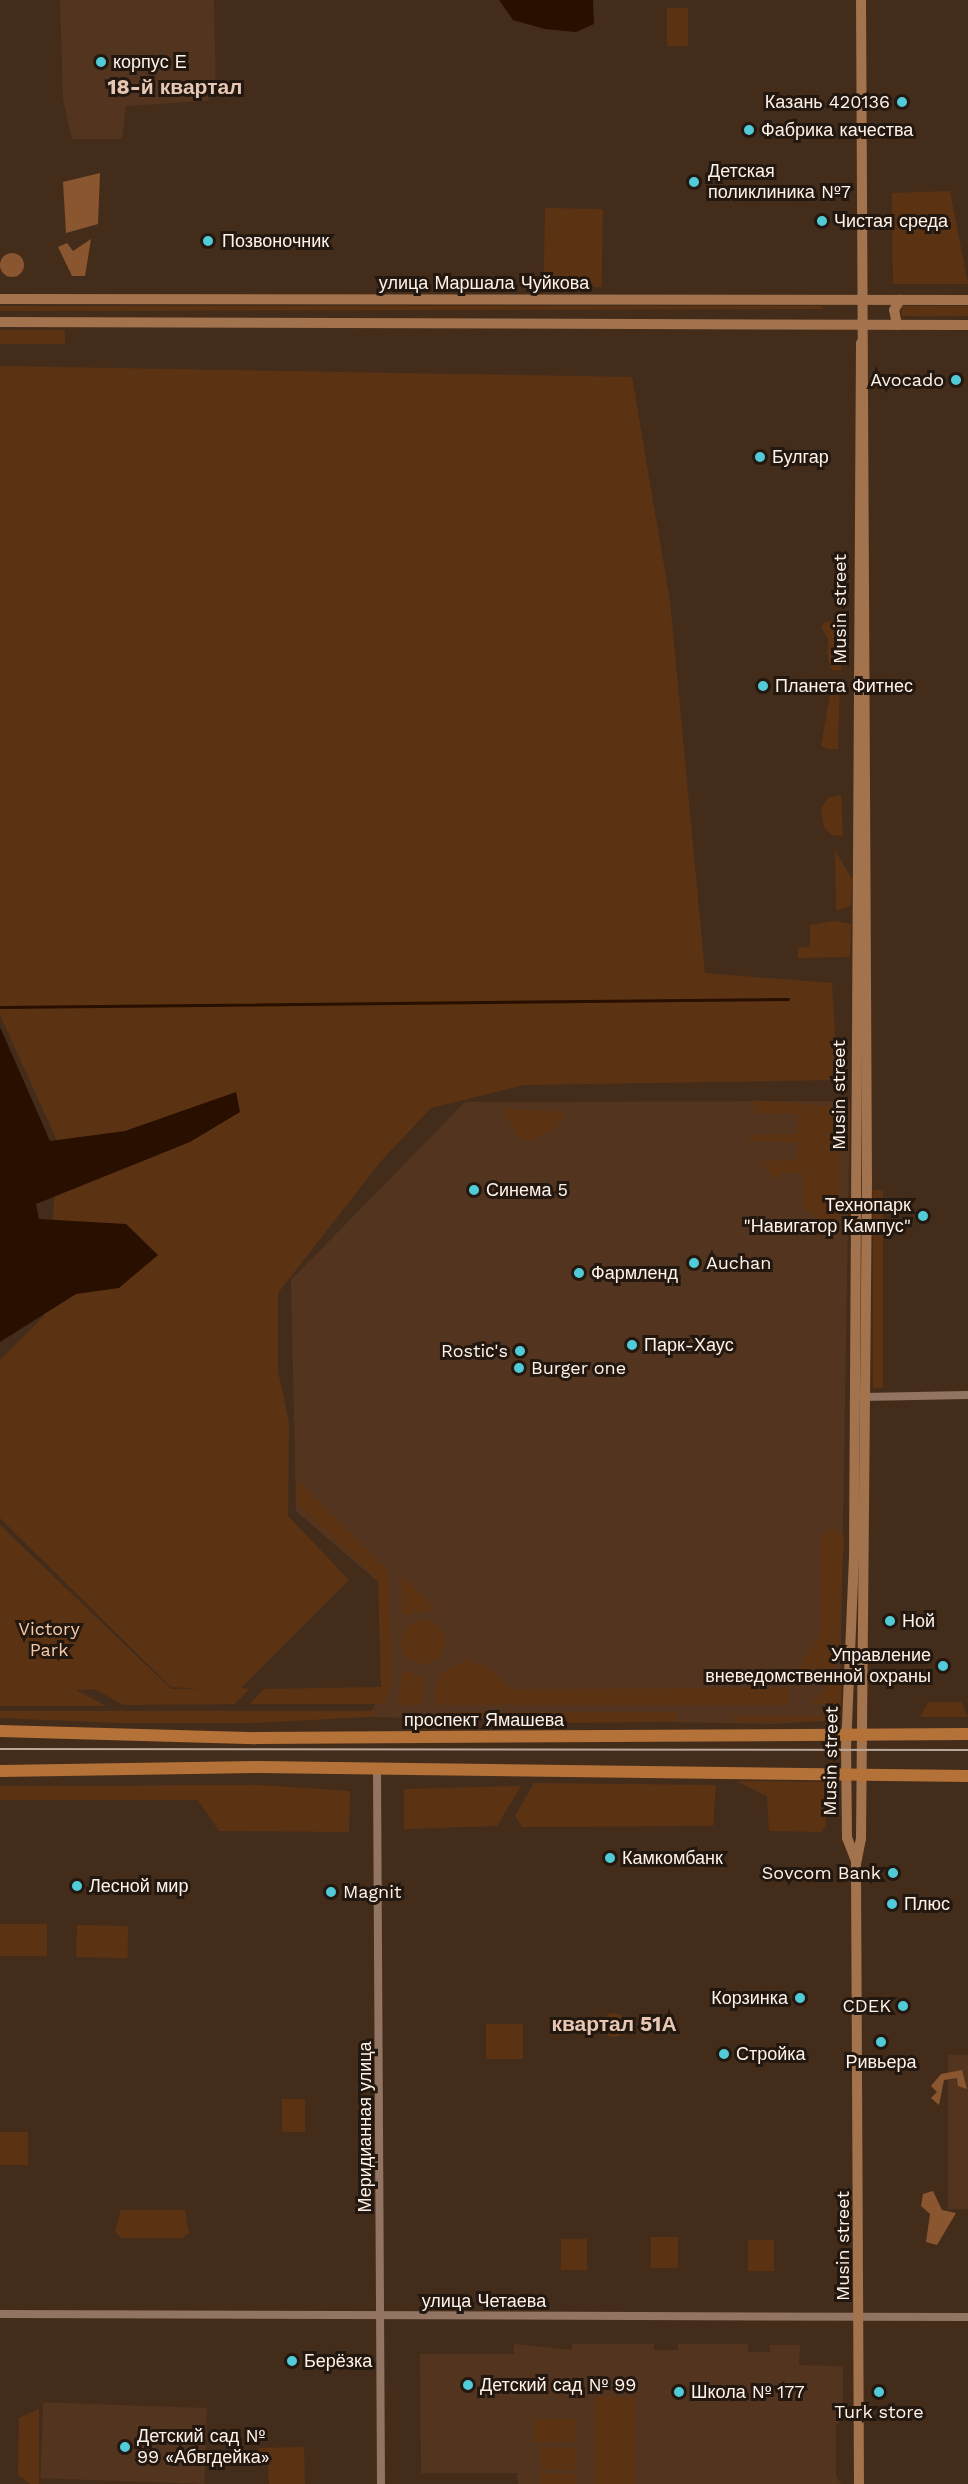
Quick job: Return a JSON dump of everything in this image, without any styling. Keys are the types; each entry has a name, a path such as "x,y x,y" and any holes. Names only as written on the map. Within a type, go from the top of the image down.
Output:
{"main road":[{"name":"проспект Ямашева","path":"0,1731 256,1738 968,1734"},
{"path":"0,1771 377,1769 968,1776"}],"street":[{"name":"Musin street","path":"860,2484 856,1864 862,1735 857,367 864,325 861,0"},
{"name":"улица Маршала Чуйкова","path":"0,299 968,300"},
{"path":"897,325 894,310 900,300"},
{"path":"0,322 968,325"},
{"path":"859,1397 968,1395"},
{"name":"Musin street","path":"856,1864 847,1838 847,1773 859,1397"},
{"name":"Меридианная улица","path":"377,1769 381,2484"},
{"name":"улица Четаева","path":"0,2314 968,2317"}],"shaded area":[{"path":"60,0 214,0 216,93 206,101 126,106 122,139 72,139 63,100"},
{"path":"499,0 593,0 594,24 576,32 545,29 513,20"},
{"path":"100,173 98,224 66,233 63,182"},
{"path":"91,239 85,276 72,276 58,247 67,243 73,251"},
{"path":"12,253 21,256 24,265 21,274 12,277 3,274 0,265 3,256"},
{"path":"0,1027 50,1141 125,1131 236,1092 240,1112 190,1142 36,1204 39,1219 126,1224 158,1255 119,1288 76,1294 0,1342"},
{"path":"850,1101 840,1706 835,1720 774,1724 368,1717 385,1688 383,1586 296,1511 291,1280 465,1102"},
{"path":"948,2055 968,2055 968,2209 948,2209"},
{"path":"962,2070 967,2089 958,2086 957,2078 944,2080 939,2105 931,2098 937,2092 931,2086 941,2074"},
{"path":"933,2191 942,2210 956,2213 937,2245 926,2242 930,2214 921,2206 923,2194"},
{"name":"Школа № 177","path":"514,2344 572,2350 572,2344 654,2344 654,2350 678,2350 678,2344 748,2344 748,2352 770,2352 770,2345 800,2345 799,2365 843,2366 843,2419 836,2425 836,2476 841,2484 518,2484 517,2473 421,2473 420,2354 514,2354"},
{"name":"Детский сад № 99 «Абвгдейка»","path":"43,2402 207,2408 204,2484 40,2478"}],"green space":[{"path":"667,8 688,8 688,46 667,46"},
{"path":"950,191 968,284 893,284 892,193"},
{"path":"545,208 603,209 602,287 544,286"},
{"path":"0,306 820,306 824,309 0,311"},
{"path":"902,306 968,306 968,316 902,316"},
{"path":"0,330 65,330 65,344 0,344"},
{"name":"Victory Park","path":"0,366 632,377 670,601 705,973 832,983 838,1080 524,1085 431,1108 381,1161 278,1293 278,1371 289,1423 288,1516 349,1580 241,1688 250,1689 234,1704 123,1705 95,1689 76,1690 106,1706 0,1706 0,1525 171,1689 200,1689 171,1687 0,1518 0,1360 44,1316 59,1145 0,1015"},
{"path":"825,622 842,622 841,671 832,670 828,659 828,639 821,627"},
{"path":"832,682 840,682 838,749 821,746"},
{"path":"841,795 843,836 831,835 824,827 821,808 828,798"},
{"path":"835,850 852,879 851,905 836,911"},
{"path":"834,921 851,924 850,957 798,958 798,948 810,947 810,925"},
{"path":"753,1100 841,1107 838,1222 826,1224 803,1208 803,1173 780,1173 778,1181 760,1161 797,1160 798,1142 750,1141 750,1135 797,1134 798,1114 754,1113"},
{"path":"502,1109 567,1112 554,1130 529,1141 519,1138"},
{"path":"873,1190 883,1190 883,1388 873,1388"},
{"path":"297,1479 389,1572 391,1689 384,1704 250,1704 264,1689 381,1687 378,1580 298,1505"},
{"path":"830,1528 844,1535 837,1664 833,1669 798,1669 820,1635 820,1539"},
{"path":"401,1575 436,1609 402,1616"},
{"path":"423,1620 438,1627 445,1642 438,1657 423,1664 408,1657 401,1642 408,1627"},
{"path":"466,1660 487,1666 511,1689 785,1688 789,1684 789,1705 437,1705 434,1692 440,1674"},
{"path":"403,1670 423,1677 422,1705 398,1705"},
{"path":"842,1670 841,1706 838,1715 838,1704 811,1704"},
{"path":"928,1702 961,1702 968,1717 920,1717"},
{"path":"0,1711 376,1711 368,1717 253,1723 120,1723 0,1718"},
{"path":"442,1712 677,1712 677,1722 546,1723 448,1717"},
{"path":"733,1716 838,1716 836,1721 733,1722"},
{"path":"736,1781 826,1782 826,1826 822,1832 769,1831 767,1796"},
{"path":"534,1783 716,1785 713,1826 522,1827 515,1816"},
{"path":"260,1785 350,1791 349,1832 219,1831 198,1800 0,1800 0,1786"},
{"path":"521,1786 497,1826 404,1829 404,1789"},
{"path":"0,1924 47,1924 47,1956 0,1956"},
{"path":"77,1925 128,1926 127,1958 76,1957"},
{"path":"614,2013 623,2016 626,2025 623,2034 614,2037 605,2034 602,2025 605,2016"},
{"path":"486,2024 523,2024 523,2059 486,2059"},
{"path":"282,2099 305,2099 305,2132 282,2132"},
{"path":"0,2132 28,2132 28,2165 0,2165"},
{"path":"121,2210 185,2210 189,2233 182,2238 121,2238 115,2231"},
{"path":"651,2237 678,2237 678,2268 651,2268"},
{"path":"561,2239 587,2239 587,2270 561,2270"},
{"path":"748,2240 774,2240 774,2271 748,2271"},
{"path":"594,2397 635,2397 635,2484 594,2484"},
{"path":"39,2409 39,2484 30,2484 18,2475 19,2418"},
{"path":"534,2419 575,2419 575,2442 534,2442"},
{"path":"304,2447 305,2484 269,2484 268,2461 259,2461 259,2448"},
{"path":"541,2447 576,2448 575,2470 540,2469"},
{"path":"541,2473 576,2474 576,2484 541,2484"}],"waterway":[{"path":"0,1007 788,999"}],"tram line":[{"path":"0,1749 968,1750"}],"place":[{"name":"корпус Е","path":"101,62"},
{"name":"Казань 420136","path":"902,102"},
{"name":"Фабрика качества","path":"749,130"},
{"name":"Детская поликлиника №7","path":"694,182"},
{"name":"Чистая среда","path":"822,221"},
{"name":"Позвоночник","path":"208,241"},
{"name":"Avocado","path":"956,380"},
{"name":"Булгар","path":"760,457"},
{"name":"Планета Фитнес","path":"763,686"},
{"name":"Синема 5","path":"474,1190"},
{"name":"Технопарк \"Навигатор Кампус\"","path":"923,1216"},
{"name":"Auchan","path":"694,1263"},
{"name":"Фармленд","path":"579,1273"},
{"name":"Парк-Хаус","path":"632,1345"},
{"name":"Rostiс's","path":"520,1351"},
{"name":"Burger one","path":"519,1368"},
{"name":"Ной","path":"890,1621"},
{"name":"Управление вневедомственной охраны","path":"943,1666"},
{"name":"Камкомбанк","path":"610,1858"},
{"name":"Sovcom Bank","path":"893,1873"},
{"name":"Лесной мир","path":"77,1886"},
{"name":"Magnit","path":"331,1892"},
{"name":"Плюс","path":"892,1904"},
{"name":"Корзинка","path":"800,1998"},
{"name":"CDEK","path":"903,2006"},
{"name":"Ривьера","path":"881,2042"},
{"name":"Стройка","path":"724,2054"},
{"name":"Берёзка","path":"292,2361"},
{"name":"Детский сад № 99","path":"468,2385"},
{"name":"Школа № 177","path":"679,2392"},
{"name":"Turk store","path":"879,2392"},
{"name":"Детский сад № 99 «Абвгдейка»","path":"125,2447"}],"district":[{"name":"18-й квартал","path":"175,87"},
{"name":"квартал 51А","path":"614,2024"}]}
